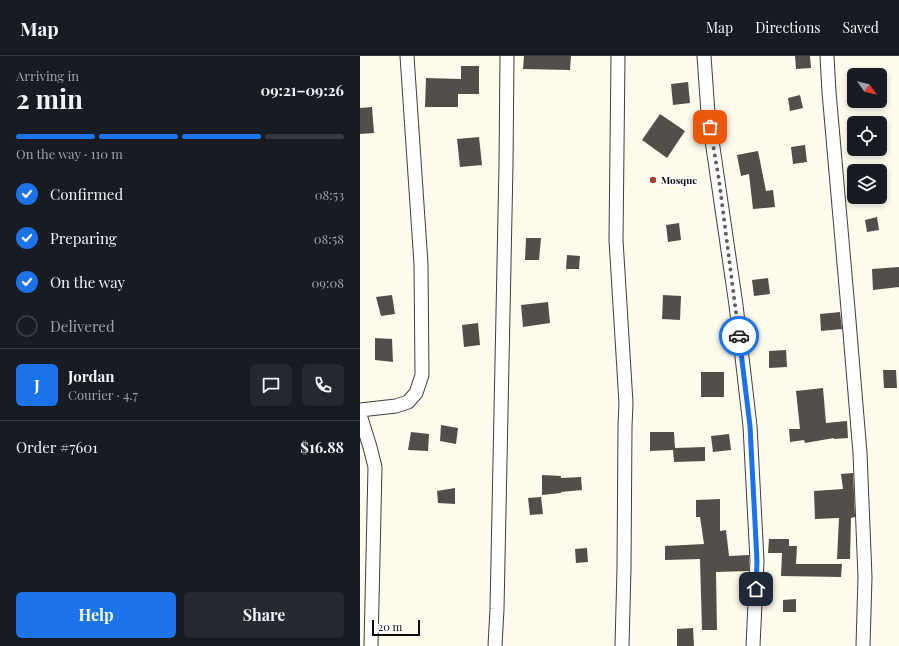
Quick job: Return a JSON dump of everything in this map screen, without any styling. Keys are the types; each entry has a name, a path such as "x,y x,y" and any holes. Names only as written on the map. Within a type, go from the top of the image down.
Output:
{"street":[{"path":"360,410 396,406 408,402 416,393 422,375 421,264 407,56"},
{"path":"496,646 507,56"},
{"path":"618,56 616,240 626,403 622,646"},
{"path":"704,56 708,113 736,306 750,426 757,561 753,646"},
{"path":"827,56 860,453 865,577 863,646"},
{"path":"360,415 375,467 371,646"}],"building":[{"path":"524,56 571,56 570,70 523,69"},
{"path":"795,56 810,56 811,68 796,69"},
{"path":"461,66 479,66 479,94 458,94 458,107 425,107 426,78 461,79"},
{"path":"688,82 690,103 673,105 671,84"},
{"path":"800,95 803,108 790,111 788,98"},
{"path":"372,107 374,133 360,134 360,108"},
{"path":"660,114 685,131 667,158 642,140"},
{"path":"479,137 482,165 460,167 457,139"},
{"path":"805,145 807,162 793,164 791,147"},
{"path":"758,151 766,191 773,190 775,207 753,209 749,174 741,176 737,155"},
{"path":"877,217 879,230 867,232 865,220"},
{"path":"679,223 681,240 668,242 666,225"},
{"path":"526,238 541,238 539,260 525,260"},
{"path":"567,255 580,256 579,269 566,269"},
{"path":"899,267 899,287 873,290 872,269"},
{"path":"768,278 770,294 754,296 752,280"},
{"path":"392,295 395,314 381,316 376,297"},
{"path":"663,295 681,296 680,320 662,319"},
{"path":"548,302 550,323 523,327 521,305"},
{"path":"840,312 842,329 821,331 820,314"},
{"path":"478,323 480,345 464,347 462,325"},
{"path":"375,338 392,339 393,362 375,360"},
{"path":"786,350 787,367 769,368 769,351"},
{"path":"883,370 896,370 897,388 884,388"},
{"path":"701,372 724,372 724,397 701,397"},
{"path":"823,388 826,423 847,421 848,438 834,438 805,443 804,440 790,442 789,429 800,429 796,391"},
{"path":"441,425 458,428 456,444 440,441"},
{"path":"411,432 429,434 428,451 408,450"},
{"path":"650,432 674,432 675,448 705,447 705,461 674,462 673,450 650,451"},
{"path":"729,434 731,450 713,452 711,436"},
{"path":"853,473 855,517 851,518 850,559 837,559 839,518 815,519 814,491 843,489 841,474"},
{"path":"542,475 561,476 561,478 581,477 582,490 542,495"},
{"path":"455,488 455,504 438,503 437,491"},
{"path":"541,497 543,514 530,515 528,498"},
{"path":"720,499 720,531 726,530 729,556 749,555 749,571 716,572 717,630 702,630 700,559 665,560 665,546 704,544 700,517 696,517 696,500"},
{"path":"769,539 789,539 789,546 797,546 796,564 842,564 841,577 781,576 782,553 768,553"},
{"path":"587,548 588,562 576,563 575,549"},
{"path":"796,599 796,612 783,612 783,600"},
{"path":"693,628 694,646 677,646 677,629"}],"way so far":[{"path":"710,127 719,180 739,336"}],"place":[{"name":"Mosque","path":"653,180"}],"route":[{"path":"739,336 750,426 757,561 756,589"}]}
